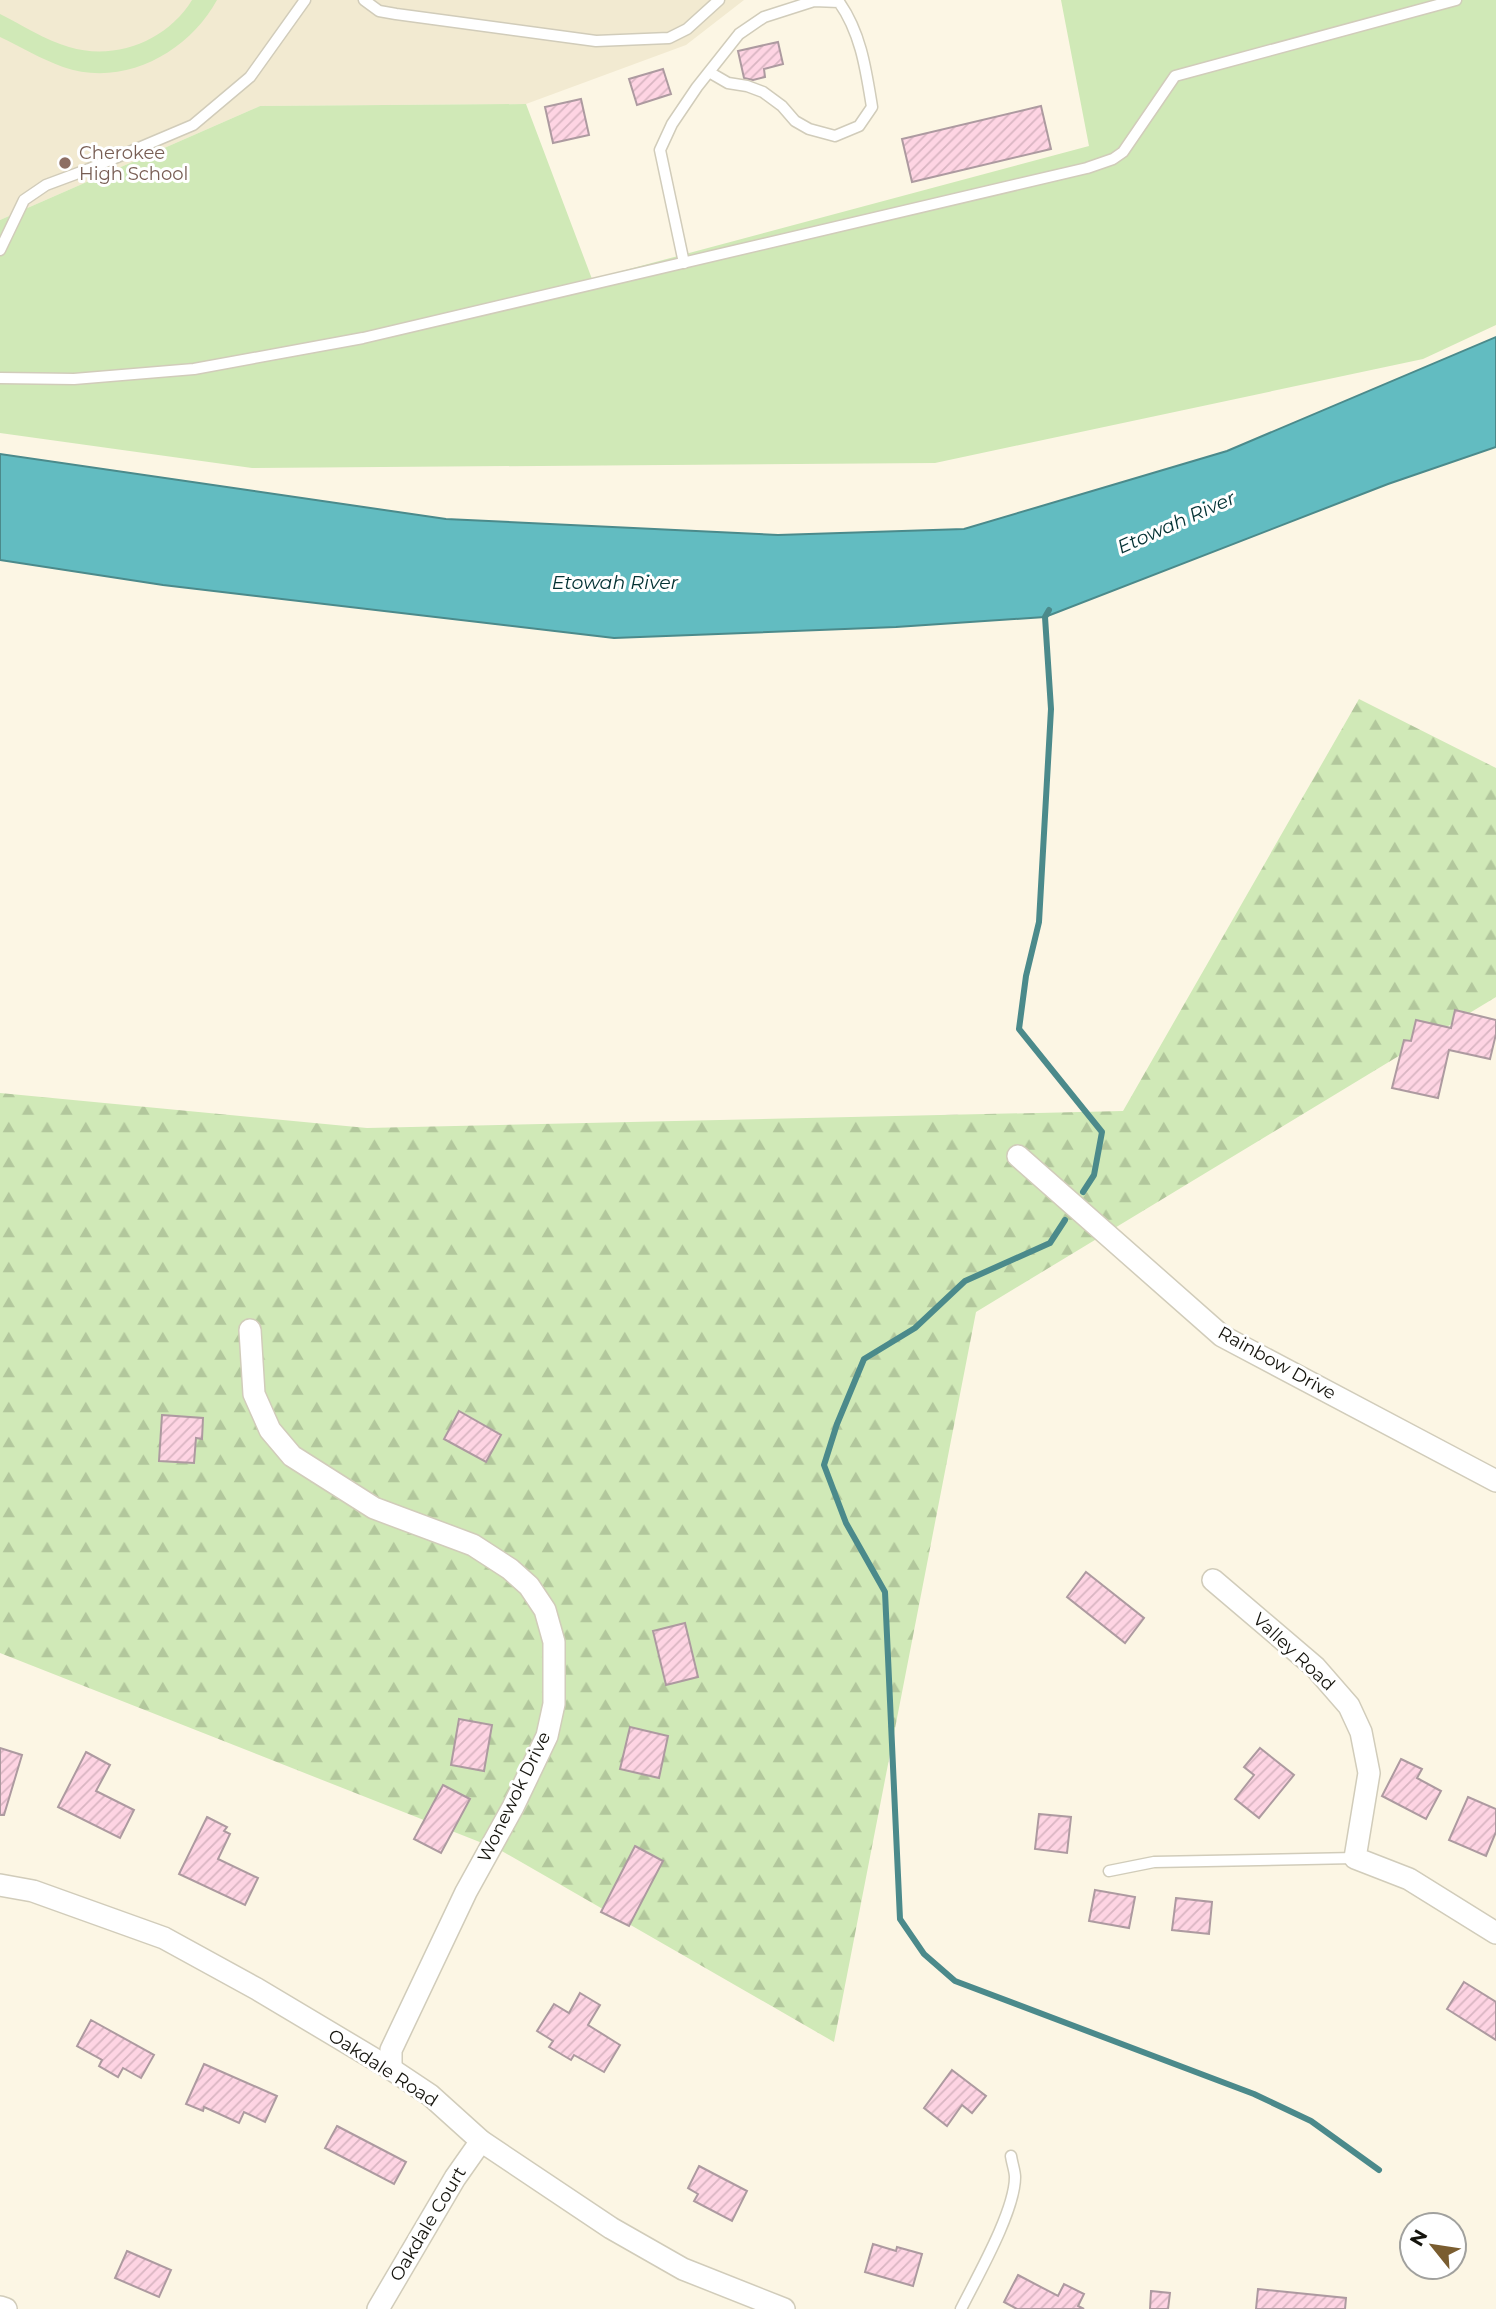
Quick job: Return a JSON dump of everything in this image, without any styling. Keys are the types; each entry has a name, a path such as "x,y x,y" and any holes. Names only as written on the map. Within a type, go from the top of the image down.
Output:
{"street":[{"name":"Rainbow Drive","path":"1018,1156 1222,1336 1496,1481"},
{"name":"Wonewok Drive","path":"250,1330 254,1394 270,1430 292,1456 374,1508 473,1545 510,1569 529,1586 545,1611 554,1642 554,1704 547,1736 513,1807 466,1892 391,2050 391,2069"},
{"name":"Valley Road","path":"1213,1580 1315,1667 1349,1706 1361,1732 1368,1773 1355,1858"},
{"path":"1355,1858 1409,1879 1496,1933"},
{"name":"Oakdale Road","path":"0,1885 33,1891 164,1938 257,1989 391,2069 430,2095 481,2141 611,2228 683,2269 784,2309"},
{"name":"Oakdale Court","path":"377,2309 455,2178 481,2141"},
{"path":"0,2307 6,2309"}],"lane":[{"path":"0,250 24,200 46,185 193,125 250,77 304,0"},
{"path":"364,0 379,10 396,14 596,41 668,38 687,29 719,0"},
{"path":"0,378 74,379 194,369 363,338 1100,163 1123,152 1175,76 1456,0"},
{"path":"684,263 660,150 672,124 709,72 739,34 764,17 814,1 839,2 850,18 864,60 873,107 859,126 835,136 795,121 782,106 763,92 728,83 709,72"},
{"path":"1109,1871 1154,1862 1355,1858"},
{"path":"961,2309 998,2235 1012,2197 1015,2177 1011,2156"}],"shaded area":[{"name":"Cherokee High School","path":"0,0 744,0 686,45 526,104 260,106 0,220"}],"green space":[{"path":"192,0 217,0 205,19 189,36 152,61 130,69 108,73 63,67 0,37 0,14 69,47 86,51 122,49 154,37 169,27"},
{"path":"1061,0 1496,0 1496,325 1423,359 935,463 252,468 0,433 0,220 260,106 526,104 592,279 1089,146"},
{"path":"1359,699 1496,768 1496,997 976,1312 834,2042 500,1850 0,1653 0,1093 367,1128 1123,1111"}],"water":[{"name":"Etowah River","path":"1496,337 1496,447 1388,484 1045,617 896,627 614,638 163,585 0,560 0,454 446,519 778,535 964,529 1227,451"}],"building":[{"path":"778,42 783,64 764,69 765,77 753,80 744,78 738,51"},
{"path":"663,69 671,94 637,105 629,79"},
{"path":"581,99 589,135 553,143 545,107"},
{"path":"1041,106 1051,149 912,182 902,139"},
{"path":"1455,1010 1496,1020 1496,1034 1490,1059 1449,1050 1438,1098 1392,1088 1404,1040 1411,1041 1416,1020 1451,1028"},
{"path":"459,1411 501,1435 486,1462 444,1439"},
{"path":"162,1415 203,1418 202,1439 196,1438 194,1463 159,1461"},
{"path":"1086,1572 1144,1618 1125,1643 1067,1597"},
{"path":"685,1623 698,1677 666,1685 653,1631"},
{"path":"459,1719 492,1725 484,1771 451,1765"},
{"path":"630,1727 668,1736 659,1778 620,1769"},
{"path":"0,1748 22,1755 4,1815 0,1815"},
{"path":"1260,1748 1294,1775 1259,1818 1235,1799 1254,1775 1244,1767"},
{"path":"86,1752 110,1765 96,1791 134,1810 120,1838 58,1807"},
{"path":"1401,1759 1422,1769 1417,1778 1441,1791 1426,1819 1382,1796"},
{"path":"443,1785 470,1799 441,1853 414,1839"},
{"path":"1468,1797 1496,1809 1496,1832 1486,1856 1449,1840"},
{"path":"1039,1814 1071,1817 1067,1853 1035,1849"},
{"path":"207,1817 227,1827 224,1831 230,1834 218,1859 258,1878 245,1905 179,1874"},
{"path":"635,1846 663,1861 629,1926 601,1912"},
{"path":"1095,1890 1135,1897 1129,1928 1089,1921"},
{"path":"1176,1898 1212,1902 1209,1934 1172,1930"},
{"path":"1464,1982 1496,2002 1496,2040 1447,2009"},
{"path":"580,1993 600,2005 588,2025 620,2045 604,2072 574,2055 571,2060 549,2047 553,2041 537,2031 554,2004 569,2013"},
{"path":"91,2020 154,2055 141,2078 123,2068 118,2077 99,2066 102,2060 77,2046"},
{"path":"204,2064 277,2096 265,2122 244,2112 239,2123 204,2107 203,2111 186,2104"},
{"path":"952,2070 986,2096 972,2113 962,2105 947,2126 924,2108"},
{"path":"337,2126 406,2162 394,2184 325,2148"},
{"path":"699,2166 747,2191 732,2221 694,2201 698,2194 688,2188"},
{"path":"873,2244 896,2251 897,2247 922,2254 913,2286 865,2272"},
{"path":"127,2251 171,2270 159,2297 115,2278"},
{"path":"1018,2275 1058,2296 1064,2284 1084,2294 1078,2306 1084,2309 1017,2309 1004,2302"},
{"path":"1258,2289 1346,2298 1345,2309 1256,2309"},
{"path":"1151,2291 1170,2293 1168,2309 1150,2309"}],"waterway":[{"path":"1049,610 1045,617 1051,709 1039,922 1026,976 1019,1029 1102,1132 1094,1175 1083,1192"},
{"path":"1065,1220 1050,1243 965,1281 915,1328 864,1359 837,1424 824,1465 846,1523 885,1592 900,1919 924,1954 955,1981 1254,2094 1311,2121 1379,2170"}],"place":[{"name":"Cherokee High School","path":"65,163"}]}
